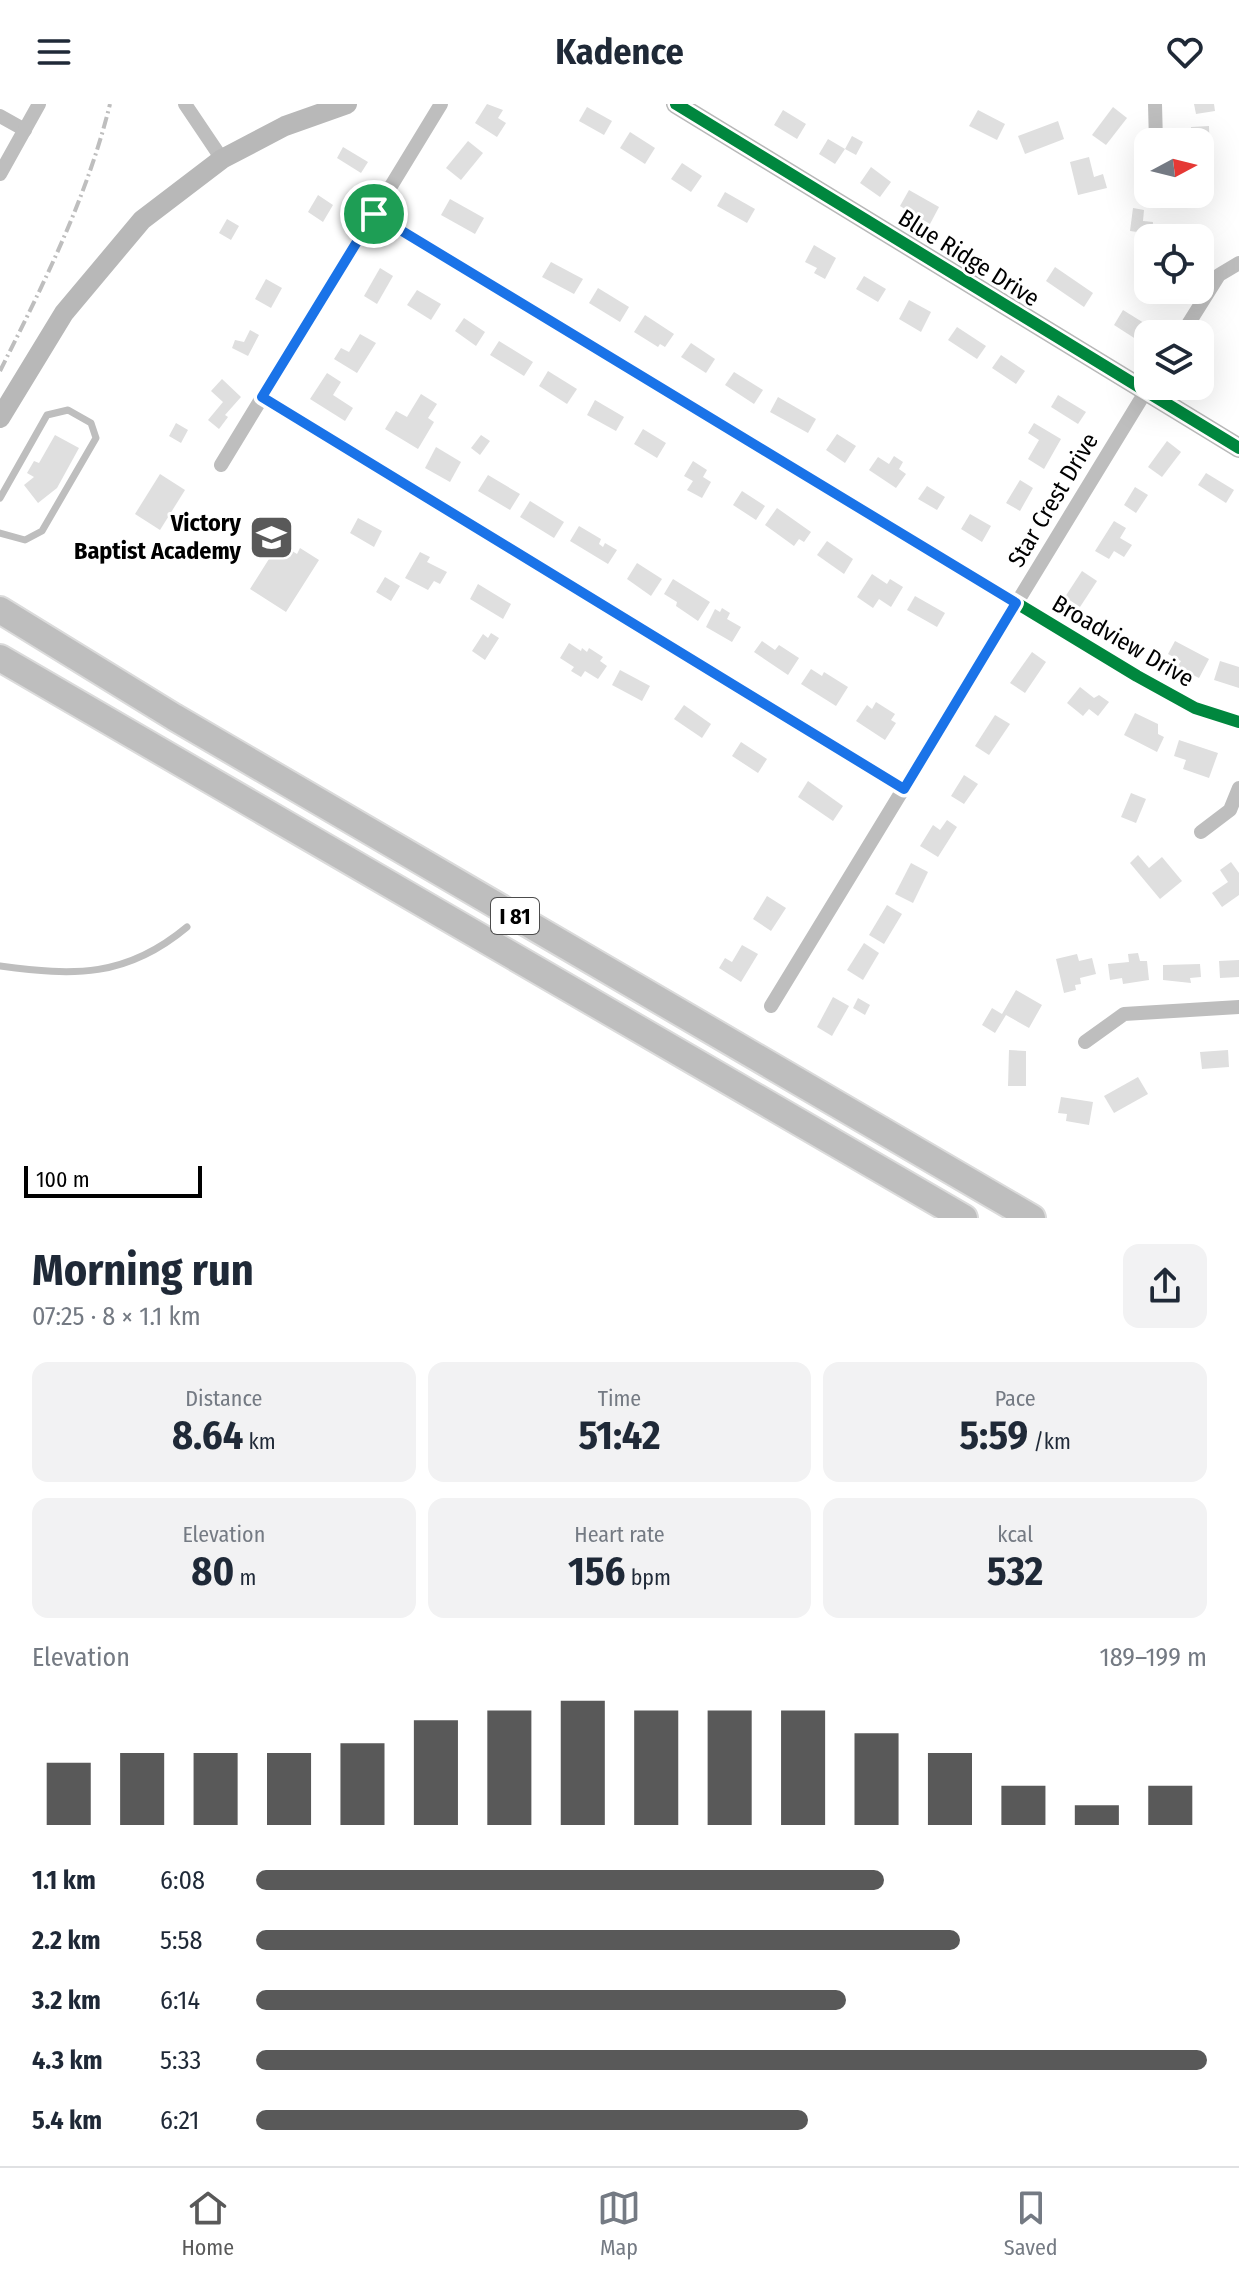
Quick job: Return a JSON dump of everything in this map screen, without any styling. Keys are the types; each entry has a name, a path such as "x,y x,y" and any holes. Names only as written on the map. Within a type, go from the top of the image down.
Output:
{"highway":[{"name":"I 81","path":"0,610 174,717 1024,1216"},
{"name":"I 81","path":"0,658 964,1218"}],"street":[{"path":"0,174 39,104"},
{"path":"185,104 222,159"},
{"path":"0,418 64,313 142,220 222,159 285,126 347,104"},
{"path":"221,465 441,104"},
{"name":"Blue Ridge Drive","path":"676,104 1134,381"},
{"path":"1155,104 1156,128"},
{"path":"0,116 25,130"},
{"name":"Broadview Drive","path":"374,214 1016,603 1195,708 1239,722"},
{"path":"1191,320 1219,275 1239,263"},
{"path":"262,397 904,789"},
{"name":"Star Crest Drive","path":"771,1006 1140,400"},
{"name":"Blue Ridge Drive","path":"1164,400 1239,448"},
{"path":"1201,832 1230,810 1239,788"},
{"path":"1085,1042 1124,1014 1239,1007"}],"lane":[{"path":"0,498 47,415 68,410 91,423 96,438 42,531 25,540 0,533"},
{"path":"0,966 58,974 99,971 144,955 187,927"}],"building":[{"path":"487,104 503,110 498,118 506,123 497,137 475,123"},
{"path":"1194,104 1214,104 1215,111 1196,114"},
{"path":"587,107 612,121 604,135 579,121"},
{"path":"1113,107 1127,118 1106,145 1092,135"},
{"path":"783,110 806,124 797,139 774,125"},
{"path":"978,110 1005,124 997,140 969,126"},
{"path":"1058,121 1064,139 1025,154 1018,136"},
{"path":"630,132 655,148 645,164 620,148"},
{"path":"852,136 863,142 856,155 845,149"},
{"path":"828,139 845,149 835,164 819,154"},
{"path":"468,141 483,153 461,180 446,168"},
{"path":"343,147 368,162 361,173 337,158"},
{"path":"1089,157 1094,177 1103,174 1107,188 1078,195 1070,162"},
{"path":"682,163 702,176 691,192 671,179"},
{"path":"871,167 891,182 880,197 860,183"},
{"path":"909,190 939,207 930,224 900,206"},
{"path":"725,192 755,209 747,223 717,206"},
{"path":"318,195 333,205 323,222 308,212"},
{"path":"450,199 484,218 475,234 441,215"},
{"path":"1133,208 1144,210 1143,221 1153,224 1134,224 1134,232 1130,231"},
{"path":"227,219 239,226 231,240 219,233"},
{"path":"814,245 836,258 825,279 814,273 817,268 805,262"},
{"path":"551,262 583,279 574,294 542,277"},
{"path":"1055,267 1093,293 1084,307 1046,281"},
{"path":"380,268 393,276 377,304 364,296"},
{"path":"864,276 886,289 878,302 856,289"},
{"path":"266,279 282,288 271,308 255,299"},
{"path":"598,288 629,307 620,322 589,303"},
{"path":"417,290 441,304 431,320 407,305"},
{"path":"909,300 931,312 921,332 899,319"},
{"path":"1123,310 1139,320 1134,320 1134,338 1114,325"},
{"path":"645,315 674,334 665,347 660,344 658,347 634,332"},
{"path":"464,318 485,332 476,346 455,331"},
{"path":"957,327 986,346 977,359 948,340"},
{"path":"250,330 259,335 248,356 232,348 235,340 244,342"},
{"path":"360,334 376,343 357,373 334,359 341,348 349,352"},
{"path":"499,341 533,362 524,376 490,355"},
{"path":"691,343 715,359 706,373 681,357"},
{"path":"1001,355 1025,371 1016,384 992,368"},
{"path":"548,371 577,389 567,404 539,386"},
{"path":"734,372 763,390 754,404 725,385"},
{"path":"327,373 341,382 333,395 353,408 345,421 310,399"},
{"path":"222,379 241,397 225,415 228,417 219,429 208,420 223,402 211,391"},
{"path":"421,394 437,404 428,418 434,422 418,449 385,429 396,411 407,417"},
{"path":"1058,395 1086,412 1078,424 1051,407"},
{"path":"778,397 816,419 808,433 770,412"},
{"path":"595,400 624,417 616,431 587,415"},
{"path":"176,423 188,430 181,443 169,436"},
{"path":"1034,423 1061,439 1044,469 1028,459 1039,440 1028,433"},
{"path":"643,429 666,443 657,458 634,444"},
{"path":"837,434 856,446 845,463 826,450"},
{"path":"55,435 79,448 57,488 38,503 24,485 34,477 27,473 34,461 39,463"},
{"path":"481,435 490,441 480,455 471,448"},
{"path":"1167,441 1181,452 1162,477 1148,467"},
{"path":"436,447 461,462 450,482 425,468"},
{"path":"894,456 903,462 899,469 906,474 896,488 869,470 878,457 889,464"},
{"path":"693,461 707,470 703,477 711,482 702,498 687,490 693,481 684,476"},
{"path":"1206,473 1234,490 1226,503 1198,485"},
{"path":"160,474 185,490 160,530 135,514"},
{"path":"488,475 520,494 510,510 478,491"},
{"path":"1020,480 1033,488 1020,511 1006,503"},
{"path":"927,486 945,497 937,510 918,499"},
{"path":"1135,487 1148,495 1136,513 1124,505"},
{"path":"742,491 765,506 756,520 733,505"},
{"path":"530,501 564,522 554,538 520,517"},
{"path":"777,508 811,532 804,542 799,539 794,546 765,525"},
{"path":"970,514 991,526 982,542 961,529"},
{"path":"358,518 382,531 374,547 350,533"},
{"path":"1114,521 1126,528 1120,538 1132,545 1124,557 1114,551 1109,559 1095,551"},
{"path":"579,526 601,539 599,544 603,547 605,543 617,550 608,564 570,541"},
{"path":"827,541 853,559 844,574 817,555"},
{"path":"279,543 297,554 300,548 319,560 286,612 250,589"},
{"path":"420,552 430,557 427,562 447,572 440,584 434,581 428,590 405,578"},
{"path":"637,563 662,579 651,596 627,579"},
{"path":"1082,571 1097,581 1080,607 1065,597"},
{"path":"872,574 887,584 890,579 903,587 891,607 879,599 873,608 857,597"},
{"path":"385,577 400,586 391,601 376,592"},
{"path":"673,579 710,602 698,621 664,594"},
{"path":"478,584 511,604 503,619 470,599"},
{"path":"915,596 945,613 937,627 907,610"},
{"path":"722,608 730,613 727,619 741,627 732,642 706,627 715,609 720,612"},
{"path":"491,633 499,638 485,660 472,651 483,634 488,638"},
{"path":"762,641 775,650 779,645 799,658 788,675 754,652"},
{"path":"1175,641 1209,659 1199,678 1177,667 1181,661 1168,654"},
{"path":"569,643 581,651 582,648 587,652 589,648 603,657 600,661 607,666 598,679 585,671 581,677 571,671 574,667 560,658"},
{"path":"1032,652 1046,662 1025,693 1010,683"},
{"path":"1220,661 1239,667 1239,688 1214,680"},
{"path":"811,669 822,676 824,672 848,687 836,706 801,684"},
{"path":"620,670 650,686 642,701 612,685"},
{"path":"1080,687 1094,698 1099,695 1109,702 1098,716 1089,709 1083,716 1067,703"},
{"path":"876,702 895,714 891,720 896,723 885,740 856,721 867,705 872,709"},
{"path":"684,705 711,724 702,738 674,719"},
{"path":"1135,713 1158,724 1158,734 1164,737 1157,752 1124,735"},
{"path":"995,715 1010,724 989,755 975,746"},
{"path":"1179,740 1218,753 1209,778 1183,769 1186,760 1174,756"},
{"path":"741,742 767,759 758,773 732,756"},
{"path":"964,775 978,784 964,804 951,796"},
{"path":"808,781 843,806 833,821 798,797"},
{"path":"1131,793 1146,799 1136,823 1121,817"},
{"path":"947,820 957,827 938,857 920,846 933,825 940,830"},
{"path":"1138,855 1149,868 1162,857 1182,881 1160,899 1130,863"},
{"path":"1231,862 1239,873 1239,895 1222,907 1212,893 1228,882 1220,870"},
{"path":"911,863 928,872 913,903 895,894"},
{"path":"767,896 786,908 771,931 753,919"},
{"path":"887,905 902,914 884,944 869,935"},
{"path":"864,943 879,953 863,980 847,970"},
{"path":"742,945 758,954 741,982 719,968 725,958 732,962"},
{"path":"1138,953 1140,961 1147,961 1149,980 1123,984 1122,978 1110,980 1108,964 1129,962 1128,954"},
{"path":"1077,954 1079,961 1092,958 1096,974 1080,978 1081,984 1075,985 1076,990 1064,993 1056,959"},
{"path":"1239,960 1239,977 1220,978 1219,961"},
{"path":"1200,964 1201,977 1190,978 1191,983 1163,980 1163,965"},
{"path":"1016,990 1042,1005 1029,1028 1006,1015 995,1033 982,1025 992,1008 1002,1014"},
{"path":"833,997 849,1006 832,1036 817,1027"},
{"path":"858,998 870,1005 865,1015 853,1008"},
{"path":"1009,1050 1026,1051 1026,1086 1008,1086"},
{"path":"1228,1050 1229,1067 1202,1069 1200,1052"},
{"path":"1138,1077 1148,1094 1114,1113 1104,1096"},
{"path":"1061,1097 1093,1102 1089,1125 1066,1121 1067,1114 1058,1113"}],"railway":[{"path":"0,371 48,274 76,207 110,104"}],"cycle path":[{"path":"676,104 1239,448"},
{"path":"374,214 1137,676 1195,708 1239,722"},
{"path":"262,397 904,789"}],"place":[{"name":"Victory Baptist Academy","path":"272,537"}],"route":[{"path":"374,214 1016,603 904,789 262,397 374,214"}]}
